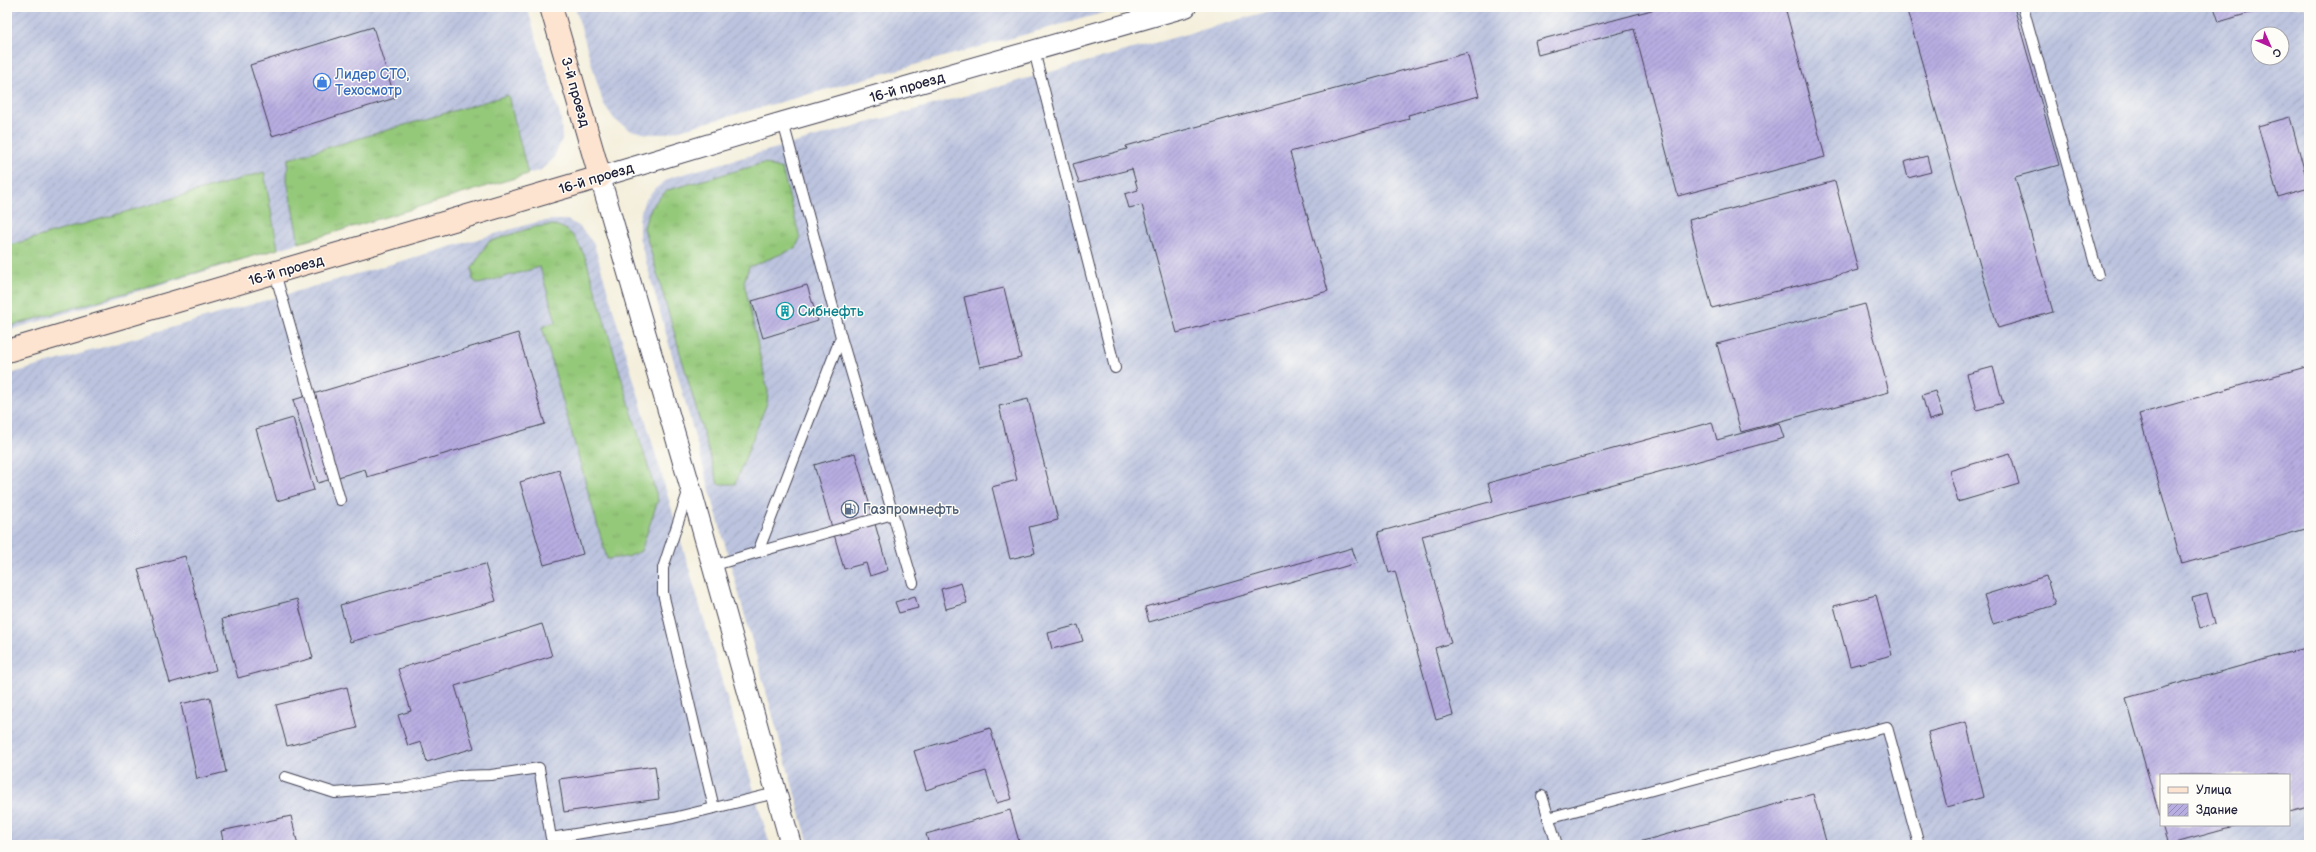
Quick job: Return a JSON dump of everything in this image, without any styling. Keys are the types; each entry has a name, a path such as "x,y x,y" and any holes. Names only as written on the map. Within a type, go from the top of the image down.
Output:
{"street":[{"name":"3-й проезд","path":"551,7 600,177"},
{"name":"16-й проезд","path":"7,352 783,122 1034,51 1146,13 1186,7"},
{"path":"600,177 690,486 791,845"}],"lane":[{"path":"2023,7 2098,275"},
{"path":"1034,51 1115,368"},
{"path":"783,122 841,337 914,583"},
{"path":"275,273 340,500"},
{"path":"758,552 841,337"},
{"path":"690,486 663,568 663,593 714,808"},
{"path":"712,566 893,514"},
{"path":"1548,818 1887,726 1920,845"},
{"path":"285,777 335,793 407,787 458,776 492,775 539,768 551,838 673,818 776,793"},
{"path":"1542,796 1557,845"}],"shaded area":[{"path":"7,7 527,7 561,119 562,139 553,159 541,170 7,331"},
{"path":"575,7 1124,7 665,134 648,134 630,130 615,120 603,103"},
{"path":"1284,7 2309,7 2309,845 809,845 639,237 639,219 644,202 656,188 669,178"},
{"path":"567,220 579,226 594,244 770,845 7,845 7,375 537,222"}],"green space":[{"path":"508,95 528,174 299,243 287,180 288,159"},
{"path":"764,163 782,169 800,238 796,248 749,267 744,282 768,392 767,403 735,484 718,484 644,228 647,216 652,207 668,190"},
{"path":"264,172 278,249 7,327 7,246"},
{"path":"554,225 566,230 574,237 586,259 658,500 641,551 628,557 607,559 542,327 556,322 540,267 479,284 473,280 472,268 488,242 534,227"}],"building":[{"path":"1663,7 1785,7 1825,157 1678,196 1634,29 1538,55 1535,41"},
{"path":"1906,7 2014,7 2059,165 2015,177 2053,312 1998,328"},
{"path":"2214,7 2255,7 2256,11 2219,22"},
{"name":"Лидер СТО, Техосмотр","path":"373,27 395,98 272,136 250,65"},
{"path":"1467,53 1479,96 1408,115 1409,119 1290,152 1328,291 1177,333 1142,205 1129,208 1125,194 1138,190 1132,169 1079,183 1073,164 1127,149 1126,146"},
{"path":"2290,117 2309,188 2278,197 2258,126"},
{"path":"1927,156 1931,172 1908,178 1904,162"},
{"path":"1835,181 1858,270 1712,308 1689,220"},
{"name":"Сибнефть","path":"807,285 818,321 763,338 752,301"},
{"path":"1004,288 1021,358 980,367 964,297"},
{"path":"1865,304 1889,392 1741,432 1717,344"},
{"path":"518,333 545,424 367,477 365,469 318,483 293,400"},
{"path":"2309,366 2309,528 2182,564 2139,414"},
{"path":"1993,367 2003,403 1977,410 1967,374"},
{"path":"1935,391 1943,416 1929,420 1922,395"},
{"path":"1028,399 1058,520 1029,527 1035,553 1010,559 992,487 1017,480 999,406"},
{"path":"293,418 314,490 277,501 256,429"},
{"path":"1712,422 1717,440 1779,423 1784,438 1422,536 1451,643 1435,648 1453,715 1436,720 1395,571 1389,573 1378,532 1493,501 1488,483"},
{"path":"855,453 888,570 870,576 866,563 844,569 814,465"},
{"path":"2010,453 2019,484 1958,502 1949,471"},
{"path":"559,470 583,554 544,565 520,482"},
{"path":"1352,548 1357,563 1149,622 1145,607"},
{"path":"185,556 216,670 170,683 138,569"},
{"path":"485,564 496,601 350,642 340,605"},
{"path":"2046,576 2055,605 1993,624 1984,595"},
{"path":"961,583 967,603 946,609 941,589"},
{"path":"2207,594 2215,624 2200,628 2192,598"},
{"path":"1876,595 1892,655 1850,666 1834,606"},
{"path":"915,596 918,608 899,613 895,602"},
{"path":"297,599 313,658 238,678 222,619"},
{"path":"542,624 552,656 455,686 474,748 427,762 421,742 408,746 398,715 411,711 398,669"},
{"path":"1078,625 1083,641 1052,649 1048,633"},
{"path":"2309,647 2309,807 2290,812 2290,774 2160,774 2160,817 2126,698"},
{"path":"347,687 357,728 287,746 276,705"},
{"path":"210,697 226,772 197,779 181,704"},
{"path":"1966,722 1984,797 1947,807 1928,732"},
{"path":"990,728 1012,799 996,803 986,771 926,790 914,751"},
{"path":"655,766 659,799 564,812 559,779"},
{"path":"1813,794 1827,845 1628,845"},
{"path":"1010,810 1020,845 929,845 926,834"},
{"path":"291,816 298,845 224,845 221,831"},
{"path":"2162,826 2237,826 2168,845"}],"place":[{"name":"Лидер СТО, Техосмотр","path":"322,82"},
{"name":"Сибнефть","path":"785,311"},
{"name":"Газпромнефть","path":"850,509"}]}
